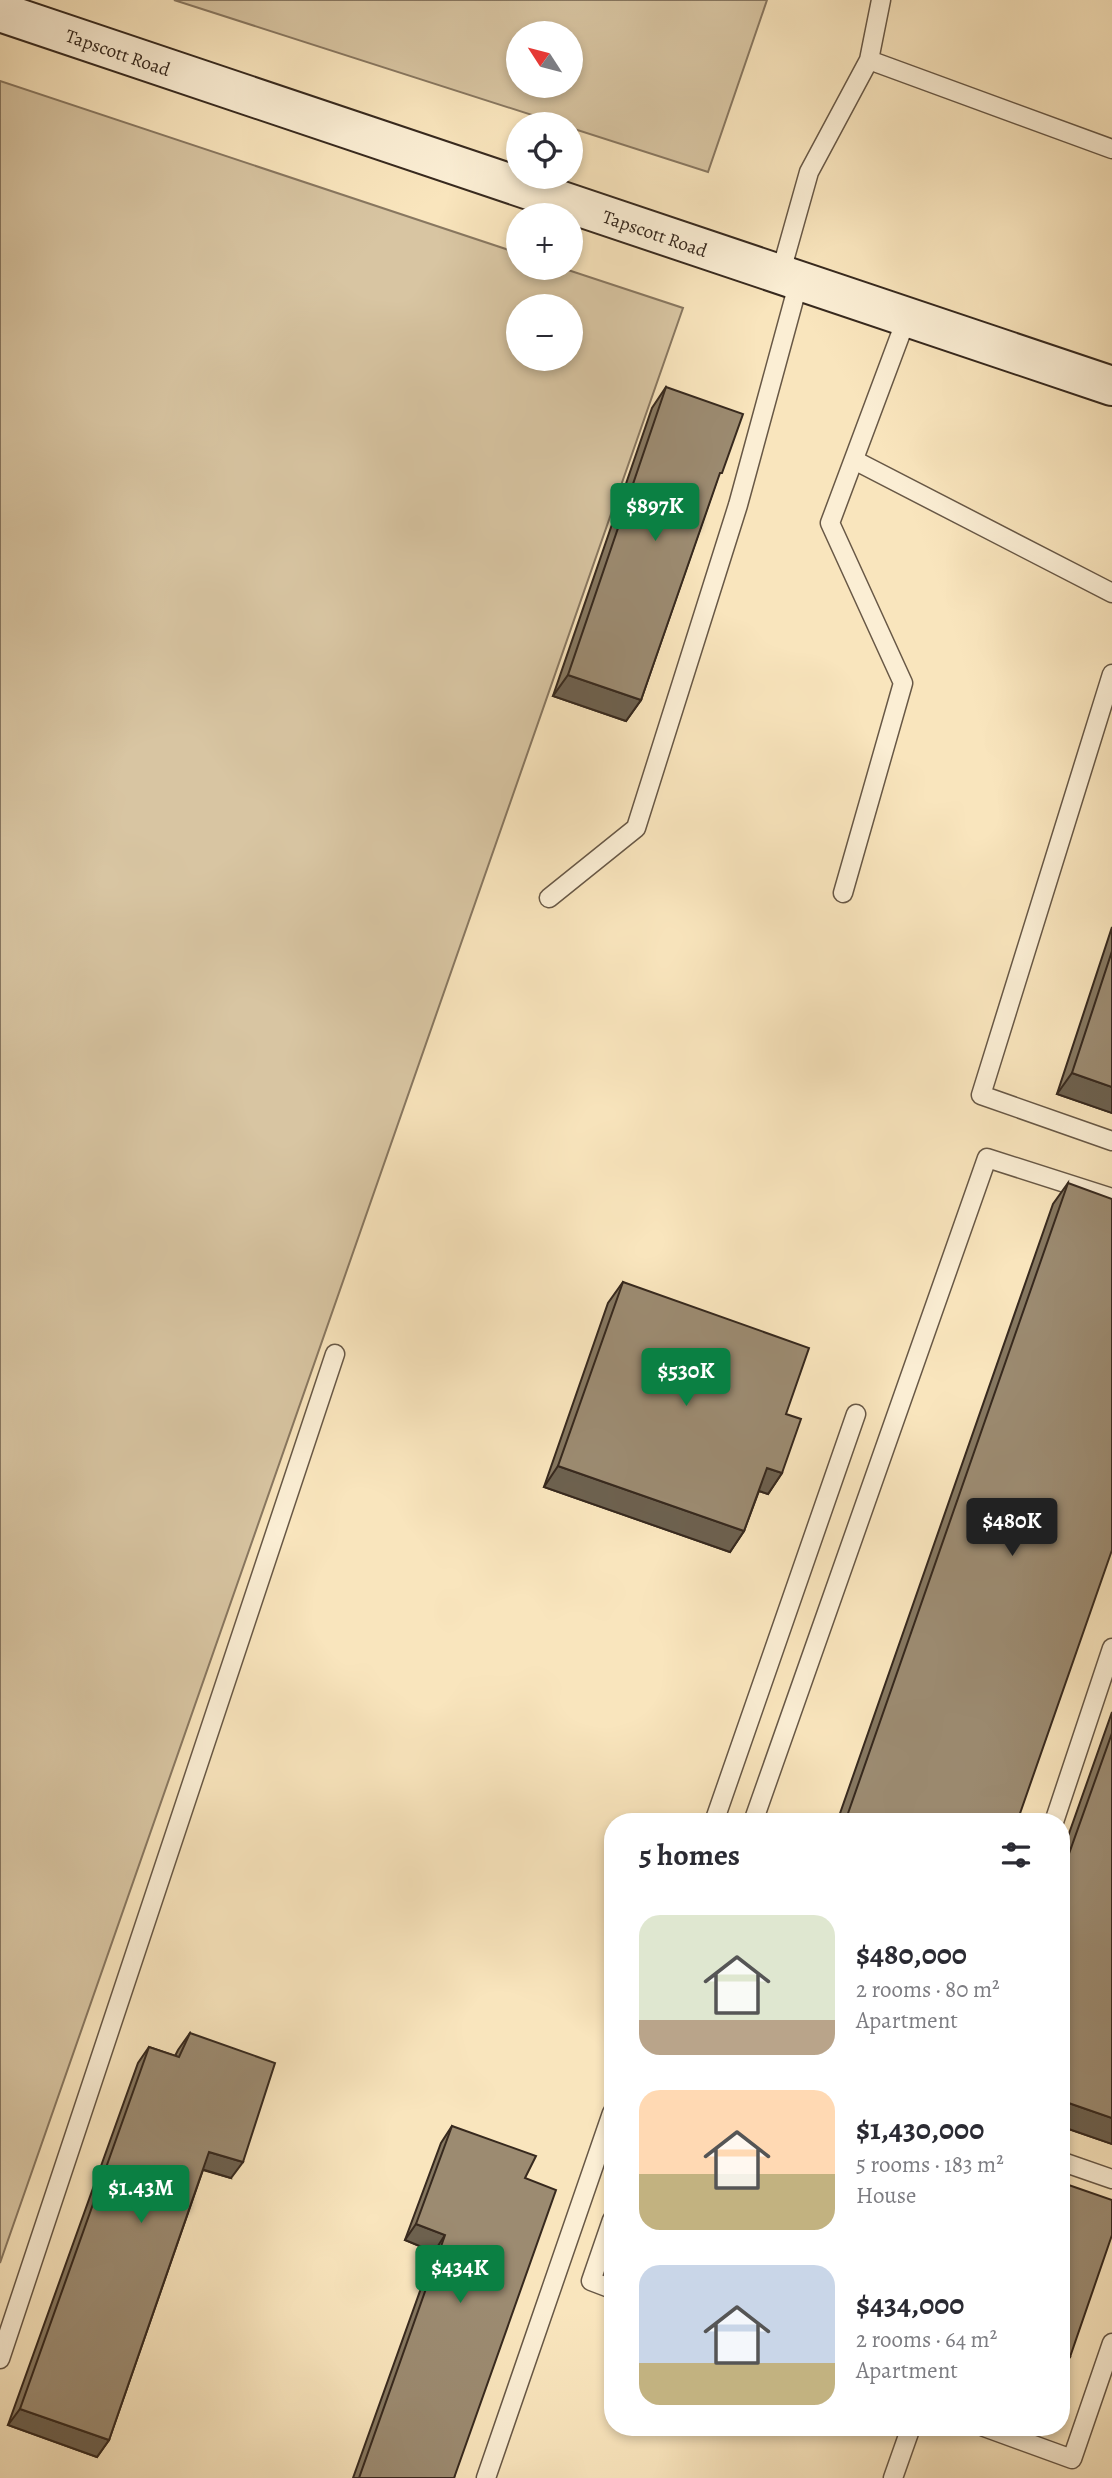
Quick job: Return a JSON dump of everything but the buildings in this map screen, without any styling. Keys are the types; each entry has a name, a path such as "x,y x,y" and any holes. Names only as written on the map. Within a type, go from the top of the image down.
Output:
{"street":[{"name":"Tapscott Road","path":"0,12 1112,386"}],"lane":[{"path":"549,898 636,828 738,505 790,278 809,172 869,60 881,0"},
{"path":"869,60 1112,149"},
{"path":"843,893 903,683 830,523 907,317"},
{"path":"854,460 1112,593"},
{"path":"1112,674 981,1096 1112,1140"},
{"path":"756,1813 986,1158 1112,1198"},
{"path":"0,2359 335,1354"},
{"path":"717,1813 856,1414"},
{"path":"1057,1813 1112,1648"},
{"path":"486,2478 604,2136"},
{"path":"1070,2164 1112,2179"},
{"path":"604,2243 591,2281 604,2286"},
{"path":"1009,2436 1072,2459 1112,2343"},
{"path":"893,2478 908,2436"}],"shaded area":[{"path":"174,0 767,0 708,172 583,132 583,112 523,112"},
{"path":"0,81 506,249 506,280 583,280 583,275 683,308 0,2263"}]}
